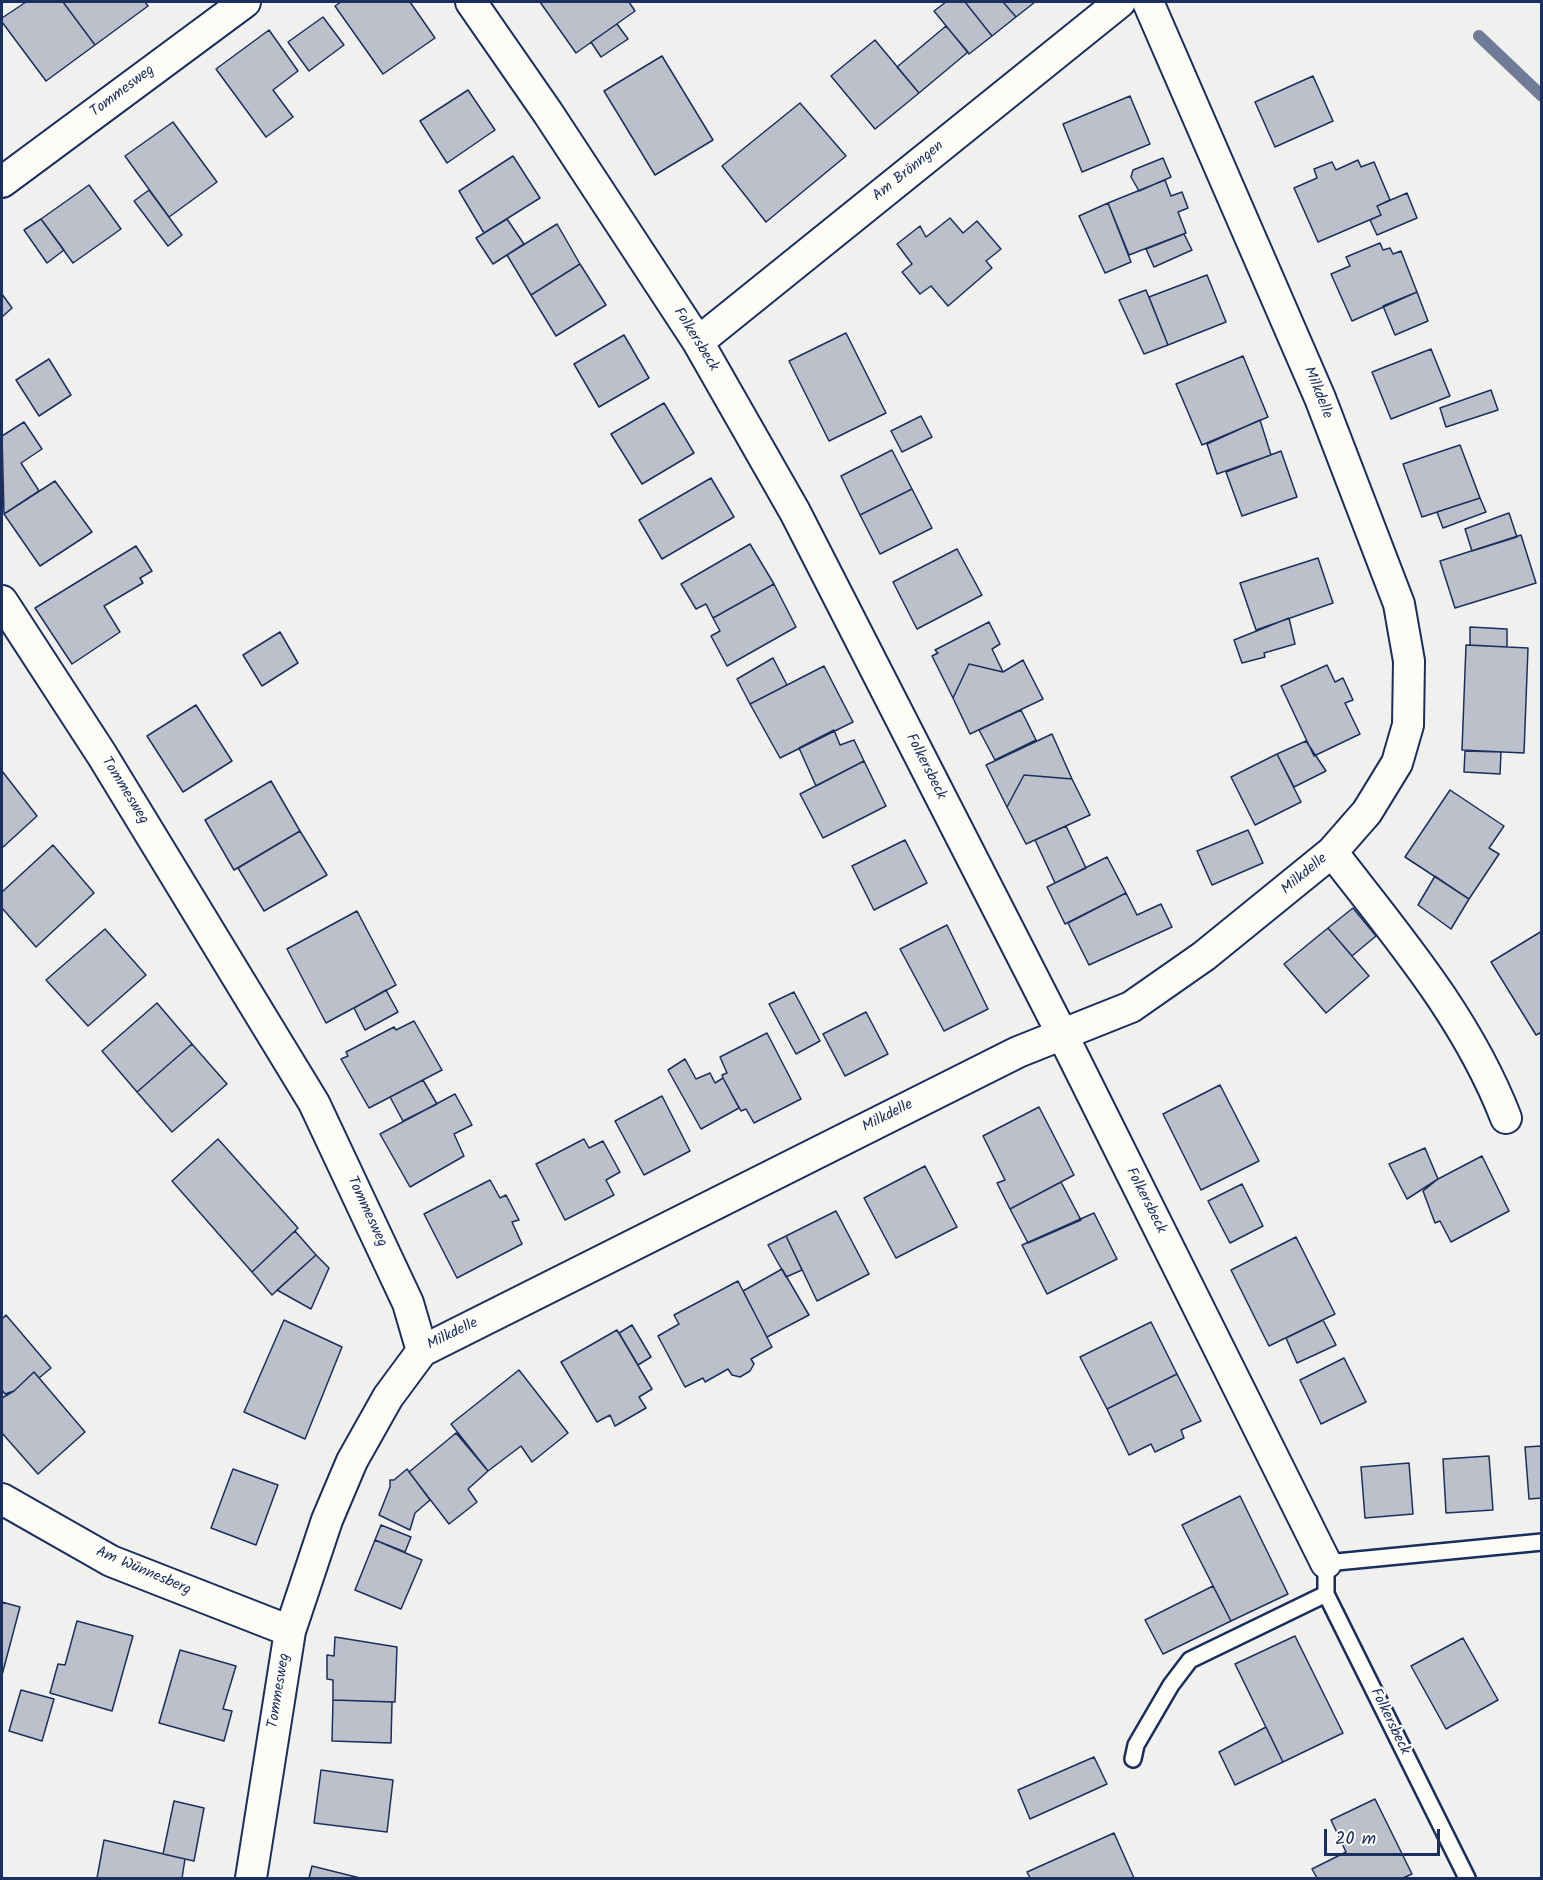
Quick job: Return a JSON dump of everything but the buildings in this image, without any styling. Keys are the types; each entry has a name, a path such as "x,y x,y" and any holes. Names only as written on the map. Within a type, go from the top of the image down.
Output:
{"street":[{"name":"Tommesweg","path":"2,182 245,2"},
{"name":"Folkersbeck","path":"471,2 548,113 698,342 795,512 1062,1034 1326,1563"},
{"name":"Am Brönngen","path":"698,342 1120,2"},
{"name":"Milkdelle","path":"422,1351 1007,1057 1131,1007 1204,956 1332,852 1367,812 1396,763 1408,725 1409,661 1399,603 1320,398 1148,2"},
{"name":"Tommesweg","path":"2,601 102,755 314,1103 408,1303 422,1351 388,1397 352,1461 327,1520 290,1631 251,1878"},
{"name":"Milkdelle","path":"1332,852 1438,989 1490,1075 1506,1118"},
{"name":"Am Wünnesberg","path":"2,1499 111,1561 290,1631"}],"lane":[{"path":"1326,1563 1542,1542"},
{"name":"Folkersbeck","path":"1326,1563 1326,1594 1467,1878"},
{"path":"1133,1759 1136,1745 1171,1685 1190,1660 1326,1594"}],"waterway":[{"name":"Milkdelle","path":"1479,36 1542,96"}]}
